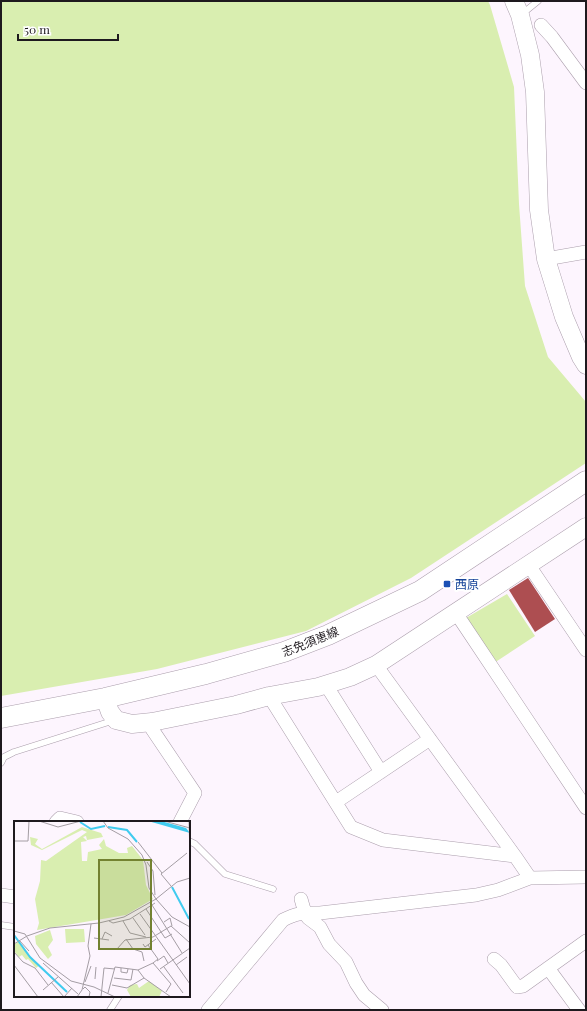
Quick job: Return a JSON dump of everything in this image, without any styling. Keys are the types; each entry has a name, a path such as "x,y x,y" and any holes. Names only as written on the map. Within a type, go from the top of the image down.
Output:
{"main road":[{"name":"志免須恵線","path":"1,718 105,698 206,674 284,652 328,635 420,591 586,481"}],"street":[{"path":"517,8 530,55 535,92 539,210 546,259 564,317 586,365"},
{"path":"541,25 552,37 586,83"},
{"path":"546,259 586,252"},
{"path":"105,698 110,712 116,720 132,724 152,722 236,705 269,696 326,685 350,677 376,665 586,527"},
{"path":"528,564 586,650"},
{"path":"456,613 586,808"},
{"path":"376,665 530,878"},
{"path":"326,685 381,772"},
{"path":"269,696 351,827 383,840 515,856"},
{"path":"152,722 152,729 195,793 181,821"},
{"path":"336,802 430,739"},
{"path":"57,821 60,818 73,821"},
{"path":"208,1010 284,920 292,915 476,895 498,890 530,878 586,877"},
{"path":"1,895 14,897"},
{"path":"301,899 308,918 320,927 329,944 346,962 356,983 364,995 382,1010"},
{"path":"494,959 501,965 517,987 522,986 586,941"},
{"path":"548,968 579,1010"}],"lane":[{"path":"517,8 538,1"},
{"path":"1,763 4,757 14,752 116,720"},
{"path":"190,841 196,844 225,874 273,889"},
{"path":"1,925 14,927"},
{"path":"110,1010 116,997"}],"green space":[{"path":"1,1 488,1 514,87 519,204 525,286 548,357 586,402 586,463 411,578 306,631 157,669 1,696"},
{"path":"507,594 535,636 494,663 466,618"}],"building":[{"path":"528,578 555,619 535,632 509,590"}],"place":[{"name":"西原","path":"447,584"}]}
